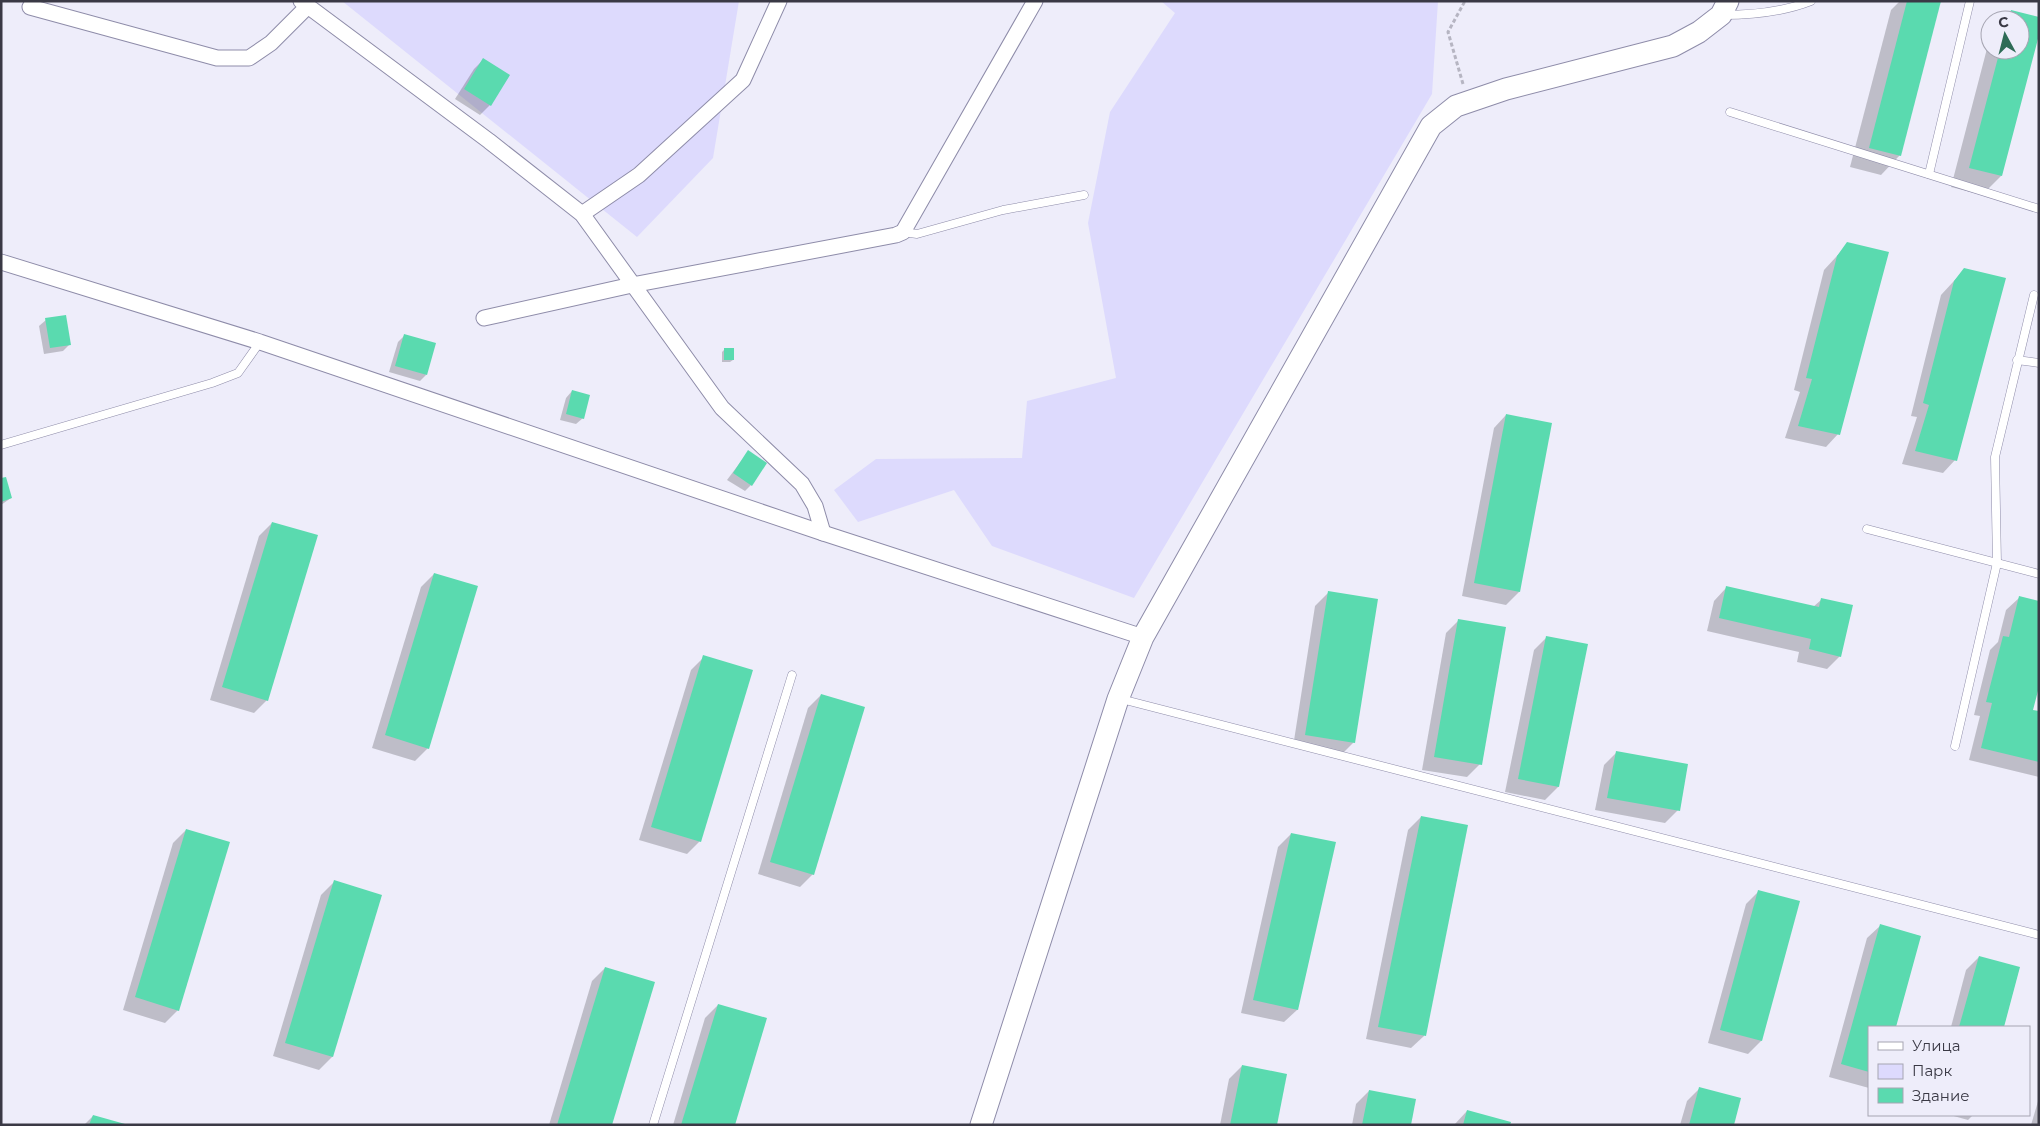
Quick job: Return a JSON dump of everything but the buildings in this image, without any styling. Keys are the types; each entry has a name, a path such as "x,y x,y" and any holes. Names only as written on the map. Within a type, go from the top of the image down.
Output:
{"street":[{"path":"582,214 640,175 743,80 779,1"},
{"path":"484,318 632,285 896,235 903,232 1035,1"},
{"path":"30,7 217,58 249,58 271,42 305,4 489,141 582,214 722,408 802,484 815,506 823,533"},
{"path":"981,1125 1118,699 1143,637 1431,126 1456,106 1506,89 1673,46 1699,32 1725,8"},
{"path":"1,262 260,342 823,533 1143,637"}],"lane":[{"path":"1725,8 1745,15 1790,9 1811,1"},
{"path":"1929,174 1970,1"},
{"path":"1730,112 2039,209"},
{"path":"903,232 918,234 1003,210 1084,195"},
{"path":"1955,746 1997,563 1995,457 2034,295"},
{"path":"1,445 212,383 238,373 260,342"},
{"path":"2017,360 2039,363"},
{"path":"1867,529 2039,574"},
{"path":"653,1125 792,675"},
{"path":"1118,699 2039,935"}],"path":[{"path":"1465,1 1448,32 1468,102"}],"green space":[{"path":"342,1 739,1 713,158 637,237"},
{"path":"1161,1 1438,1 1432,94 1134,598 992,546 954,490 858,522 834,490 876,459 1022,458 1027,401 1116,378 1088,223 1110,112 1175,13"}]}
